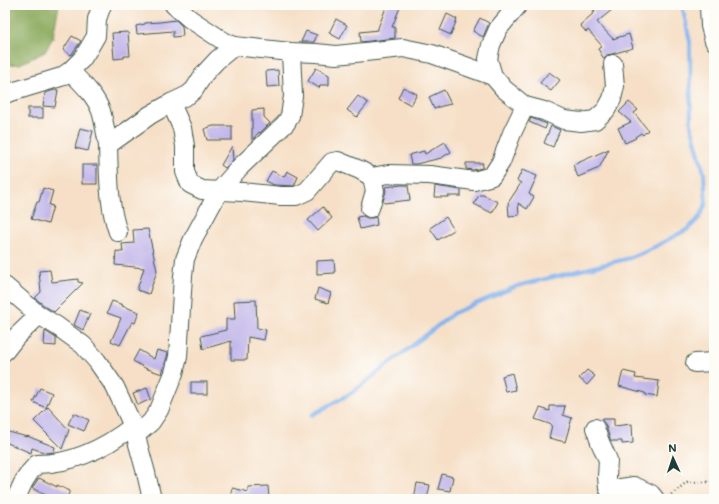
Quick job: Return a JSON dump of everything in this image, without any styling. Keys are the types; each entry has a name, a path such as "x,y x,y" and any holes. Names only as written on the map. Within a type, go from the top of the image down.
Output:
{"street":[{"path":"5,94 61,77 70,71 82,59 96,36 97,19 102,5"},
{"path":"174,5 190,19 225,42 234,46 336,55 404,48 432,54 493,76"},
{"path":"518,5 498,29 491,45 488,59 493,76 504,89 525,106 564,120 581,122 595,120 606,110 612,99 615,86 613,64"},
{"path":"709,5 710,26 714,41"},
{"path":"108,145 150,115 188,95 194,90 204,74 217,60 234,46"},
{"path":"16,499 29,472 38,464 51,464 90,453 151,422 159,410 174,373 178,357 180,309 185,259 193,239 219,191 286,123 290,116 293,96 291,52"},
{"path":"70,71 93,96 101,111 108,145 111,200 114,220 118,232"},
{"path":"171,103 182,128 185,146 185,172 190,184 202,190 281,196 296,196 307,191 332,162 338,161 372,176 388,174 430,175 474,181 492,176 501,162 512,133 525,106"},
{"path":"370,208 375,191 372,176"},
{"path":"5,286 39,315 58,326 83,345 97,361 115,388 135,430 152,499"},
{"path":"5,350 39,315"},
{"path":"695,363 714,362"},
{"path":"595,428 608,460 608,488 634,486 651,494 655,499"}],"path":[{"path":"666,499 687,482 714,481"}],"green space":[{"path":"5,5 59,5 53,37 45,52 20,64 5,65"}],"building":[{"path":"387,5 401,5 392,27 395,27 395,38 361,42 360,32 378,30"},
{"path":"588,5 618,5 597,22 613,39 629,34 633,48 607,55 604,59 598,49 602,46 588,30 586,32 580,25 595,12"},
{"path":"447,14 457,19 451,35 440,30"},
{"path":"480,18 489,23 483,37 473,31"},
{"path":"336,19 347,25 340,39 329,33"},
{"path":"176,20 182,26 183,36 173,37 173,31 137,34 136,26 145,23"},
{"path":"306,31 317,35 314,42 301,42"},
{"path":"128,32 130,56 114,59 112,33"},
{"path":"72,36 81,41 71,55 63,50"},
{"path":"316,68 329,75 329,85 320,85 319,88 308,81"},
{"path":"278,70 279,86 267,87 266,71"},
{"path":"549,72 560,80 551,91 540,83"},
{"path":"403,87 417,94 411,105 398,98"},
{"path":"58,90 55,107 43,106 45,93"},
{"path":"444,90 451,104 434,109 429,97"},
{"path":"358,96 368,103 357,117 347,110"},
{"path":"629,102 638,110 634,113 648,130 643,135 641,133 635,137 636,138 625,143 618,128 631,122 619,112"},
{"path":"28,108 43,108 43,118 28,118"},
{"path":"264,109 264,117 270,123 252,140 252,110"},
{"path":"531,118 547,124 545,129 529,122"},
{"path":"213,126 232,126 232,140 207,140 204,129"},
{"path":"551,126 560,130 553,147 544,143"},
{"path":"80,128 93,131 88,151 75,148"},
{"path":"445,142 451,152 441,158 411,164 409,155 424,151 425,154"},
{"path":"232,146 233,160 225,168 221,165"},
{"path":"609,149 599,168 578,177 573,165"},
{"path":"466,163 483,163 482,168 473,170 466,169"},
{"path":"82,165 97,165 97,184 82,184"},
{"path":"522,170 537,176 529,194 534,197 527,209 518,203 519,215 509,216 508,203 521,183 517,181"},
{"path":"272,171 284,177 287,171 298,177 294,186 274,185 266,181"},
{"path":"408,185 410,200 384,203 383,201 386,191 385,187"},
{"path":"435,186 461,190 461,196 434,197"},
{"path":"43,188 53,191 49,205 53,206 48,224 31,219 37,202 39,202"},
{"path":"479,195 483,195 498,202 492,213 474,204"},
{"path":"323,207 332,218 318,231 308,220"},
{"path":"363,216 367,218 376,217 377,225 360,229 357,217"},
{"path":"446,217 454,230 438,240 430,228"},
{"path":"148,229 157,271 149,294 137,290 144,268 115,265 116,251 123,252 122,244 134,243 133,230"},
{"path":"334,260 335,273 317,274 317,261"},
{"path":"50,270 52,282 78,279 78,282 83,283 54,312 35,298 41,292 39,271"},
{"path":"318,288 331,293 328,303 315,299"},
{"path":"256,300 257,328 266,330 264,340 248,337 247,360 231,360 231,341 203,349 201,336 226,330 226,319 235,319 234,301"},
{"path":"112,301 139,312 135,323 132,322 120,345 111,341 121,318 107,313"},
{"path":"80,310 90,314 83,330 74,325"},
{"path":"45,331 56,338 56,346 44,345"},
{"path":"139,350 154,359 157,350 168,353 162,374 145,368 133,361"},
{"path":"587,370 595,376 587,385 579,378"},
{"path":"623,371 636,374 635,378 659,381 657,397 645,395 645,393 619,386"},
{"path":"512,373 516,390 506,392 502,376"},
{"path":"191,382 207,382 207,394 191,394"},
{"path":"40,388 52,393 46,408 33,402"},
{"path":"147,388 151,399 138,405 133,393"},
{"path":"550,406 565,406 563,415 572,418 565,442 549,438 552,425 535,419 540,408 550,411"},
{"path":"48,407 69,430 62,449 34,421"},
{"path":"74,413 89,420 84,431 68,424"},
{"path":"601,419 614,419 614,426 632,424 633,443 622,444 622,441 611,441 605,424"},
{"path":"5,431 27,436 55,447 54,452 46,453 32,448 31,453 5,442"},
{"path":"442,474 453,477 450,491 438,489"},
{"path":"39,478 57,487 57,485 70,491 66,499 53,499 32,488"},
{"path":"417,483 430,485 427,499 414,499"},
{"path":"268,486 269,499 230,499 232,488 248,492 248,487"}],"waterway":[{"path":"312,415 353,392 454,313 517,286 630,258 647,251 688,229 699,218 706,204 704,173 691,125 690,42 682,5"}]}
